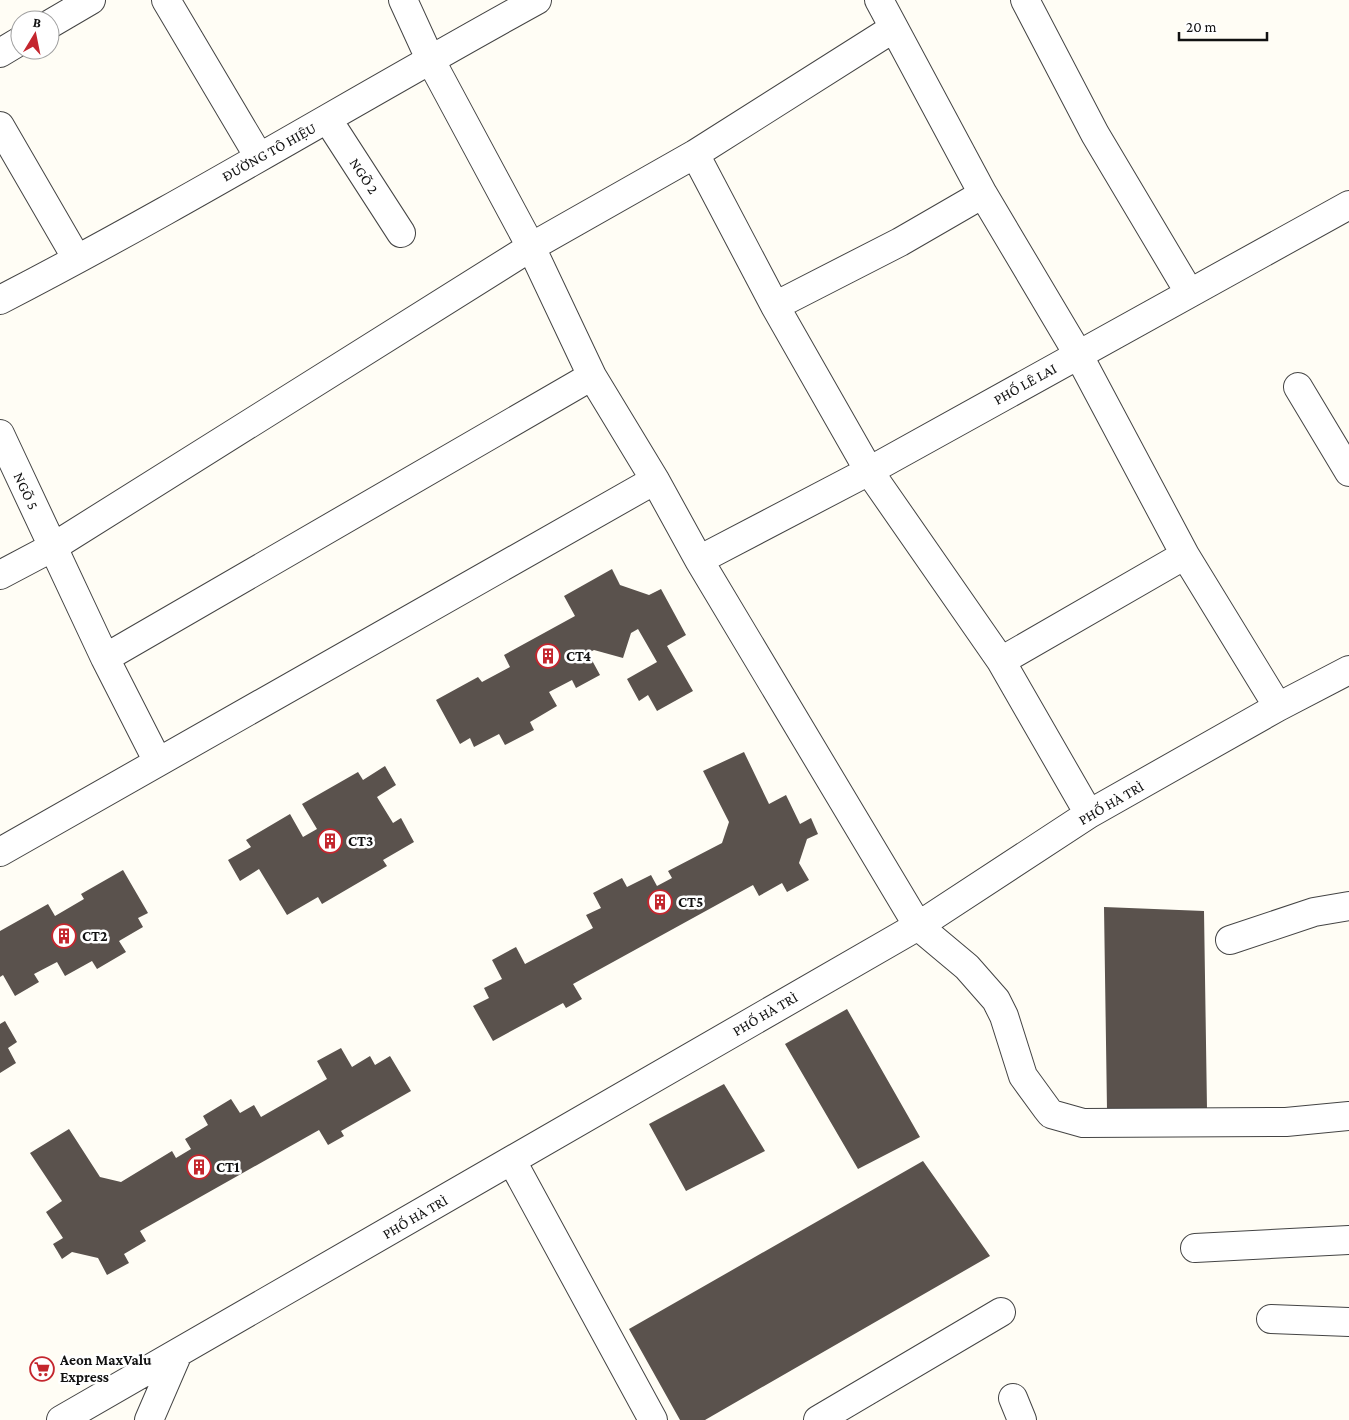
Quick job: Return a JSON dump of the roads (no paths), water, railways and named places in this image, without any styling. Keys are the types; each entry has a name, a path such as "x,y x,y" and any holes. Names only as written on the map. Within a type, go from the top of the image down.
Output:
{"street":[{"path":"60,18 91,0"},
{"path":"166,0 260,157"},
{"path":"402,0 430,59 531,247 592,376 655,480 699,560 918,926 967,967 996,1000 1004,1016 1023,1076 1051,1114 1083,1123 1109,1121 1140,1124 1286,1122 1349,1116"},
{"name":"ĐƯỜNG TÔ HIỆU","path":"0,300 328,120 430,59 537,0"},
{"path":"879,0 983,194 1078,354 1185,555 1278,707"},
{"path":"1025,0 1095,134 1189,292"},
{"path":"0,575 53,547 531,247 695,154 894,28"},
{"name":"NGÕ 2","path":"328,120 401,233"},
{"path":"0,126 76,259"},
{"path":"695,154 775,306 869,472 1001,661 1089,814"},
{"path":"775,306 900,242 983,194"},
{"name":"PHỐ LÊ LAI","path":"699,560 869,472 1189,292 1349,205"},
{"path":"105,658 592,376"},
{"path":"1298,387 1341,440 1349,472"},
{"name":"NGÕ 5","path":"0,434 105,658 158,762"},
{"path":"0,852 655,480"},
{"path":"1001,661 1185,555"},
{"name":"PHỐ HÀ TRÌ","path":"61,1420 918,926 1089,814 1278,707 1349,670"},
{"path":"1230,940 1314,912 1349,906"},
{"path":"512,1161 653,1420"},
{"path":"1194,1248 1349,1240"},
{"path":"818,1420 1001,1312"},
{"path":"1271,1319 1349,1322"},
{"path":"149,1420 178,1353"}],"place":[{"name":"CT4","path":"548,656"},
{"name":"CT3","path":"330,841"},
{"name":"CT5","path":"660,902"},
{"name":"CT2","path":"64,936"},
{"name":"CT1","path":"199,1167"},
{"name":"Aeon MaxValu Express","path":"42,1369"}]}
